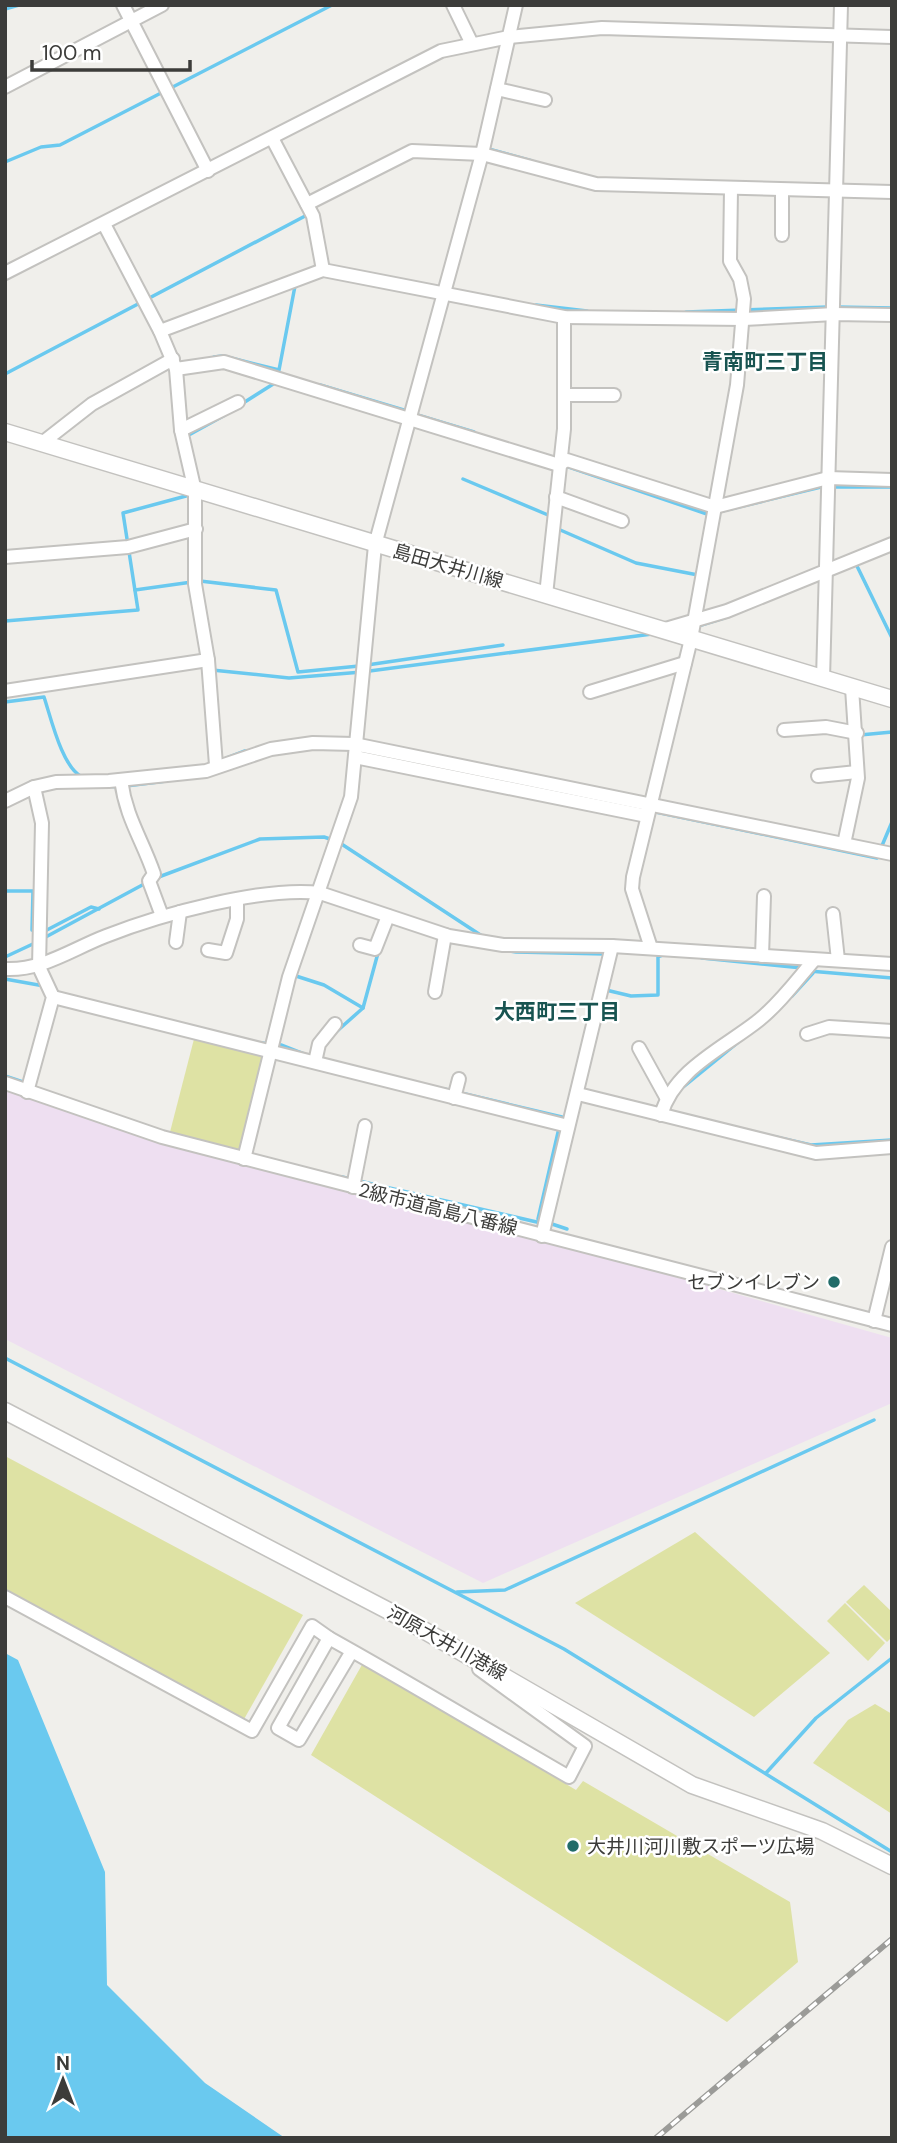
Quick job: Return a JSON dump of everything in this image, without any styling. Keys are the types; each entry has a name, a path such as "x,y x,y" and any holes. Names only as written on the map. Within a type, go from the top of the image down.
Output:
{"main road":[{"name":"島田大井川線","path":"5,432 892,699"},
{"name":"河原大井川港線","path":"5,1411 233,1528 477,1660 692,1784 822,1830 892,1866"}],"street":[{"path":"123,5 208,171"},
{"path":"5,87 162,5"},
{"path":"453,5 472,44"},
{"path":"244,1159 289,977 351,797 375,545 482,154 516,5"},
{"path":"823,679 841,5"},
{"path":"5,273 441,51 509,37 602,28 892,37"},
{"path":"497,89 545,100"},
{"path":"272,138 307,204 322,253 323,270"},
{"path":"307,204 412,151 482,154 596,184 892,192"},
{"path":"651,948 632,888 648,810 691,639 737,384 744,319 740,279 730,261 731,189"},
{"path":"782,190 782,235"},
{"path":"103,224 175,364 181,430 195,491 195,584 208,660 216,765"},
{"path":"160,331 323,270 564,317 744,319 834,314 892,315"},
{"path":"545,595 564,429 564,317"},
{"path":"42,443 92,404 175,364 224,362 559,465 567,460 715,507 828,478 892,480"},
{"path":"564,395 614,395"},
{"path":"181,430 238,402"},
{"path":"556,497 622,521"},
{"path":"5,557 128,547 196,529"},
{"path":"661,630 694,621 892,544"},
{"path":"5,691 208,660"},
{"path":"590,692 685,663"},
{"path":"844,844 857,772 857,733 852,688"},
{"path":"784,730 826,727 857,733"},
{"path":"5,802 34,787 56,782 121,780 206,771 216,765 271,749 313,743 648,810 892,854"},
{"path":"818,776 857,772"},
{"path":"121,780 125,810 152,867 154,874 149,881 162,915"},
{"path":"27,1091 53,997 39,967 42,823 34,787"},
{"path":"5,969 39,967 64,952 162,915 280,891 320,893 445,935 503,945 612,946 892,964"},
{"path":"762,956 764,896"},
{"path":"208,950 226,953 237,919 237,901"},
{"path":"176,942 180,912"},
{"path":"833,914 838,960"},
{"path":"360,945 374,949 388,916"},
{"path":"435,992 445,935"},
{"path":"542,1236 612,946"},
{"path":"661,1115 666,1097 684,1075 760,1019 814,960"},
{"path":"53,997 568,1126"},
{"path":"314,1062 318,1044 335,1024"},
{"path":"807,1034 829,1027 892,1031"},
{"path":"639,1048 666,1097"},
{"path":"454,1098 459,1079"},
{"name":"2級市道高島八番線","path":"5,1083 162,1138 892,1325"},
{"path":"578,1094 816,1153 892,1147"},
{"path":"353,1187 365,1126"},
{"path":"874,1321 892,1247"},
{"path":"5,1597 252,1731 312,1626 569,1777 585,1746 476,1668 477,1660"},
{"path":"330,1639 278,1728 299,1740 352,1651"}],"shaded area":[{"path":"5,1087 892,1338 892,1403 483,1583 5,1339"}],"green space":[{"path":"194,1039 263,1055 241,1151 170,1132"},
{"path":"5,1456 303,1615 243,1721 5,1592"},
{"path":"695,1532 830,1653 754,1717 575,1603"},
{"path":"864,1585 892,1612 892,1637 887,1642 846,1602"},
{"path":"845,1603 885,1643 868,1661 827,1621"},
{"name":"大井川河川敷スポーツ広場","path":"363,1663 576,1790 583,1781 790,1902 798,1962 727,2022 311,1755"},
{"path":"875,1704 892,1714 892,1814 813,1763 848,1720"}],"water":[{"path":"5,1653 18,1660 105,1872 107,1985 205,2083 285,2138 5,2138"}],"waterway":[{"path":"5,9 19,5"},
{"path":"5,162 41,147 60,145 332,5"},
{"path":"485,148 532,161"},
{"path":"5,374 307,215"},
{"path":"214,357 223,356 279,370 295,286"},
{"path":"536,305 587,311"},
{"path":"686,312 828,307"},
{"path":"836,307 892,308"},
{"path":"240,405 278,381"},
{"path":"320,385 407,411"},
{"path":"414,414 474,432"},
{"path":"187,436 225,415"},
{"path":"563,465 707,514"},
{"path":"463,479 548,515"},
{"path":"718,512 821,487 892,487"},
{"path":"5,621 138,610 123,513 186,496"},
{"path":"558,529 636,563 698,575"},
{"path":"856,564 892,638"},
{"path":"200,581 276,590 298,672 359,666"},
{"path":"135,590 192,582"},
{"path":"698,626 727,617"},
{"path":"212,670 289,678 362,672 652,634"},
{"path":"367,665 503,645"},
{"path":"5,702 44,697 63,753 75,772 82,777"},
{"path":"860,735 892,732"},
{"path":"227,758 245,751"},
{"path":"126,786 166,781"},
{"path":"98,785 118,787"},
{"path":"651,811 877,858 878,855"},
{"path":"881,848 892,822"},
{"path":"156,878 260,839 324,837 333,840"},
{"path":"340,843 482,936"},
{"path":"42,939 146,883"},
{"path":"5,891 33,891 32,930 36,931"},
{"path":"43,932 91,907 99,909"},
{"path":"5,957 35,943"},
{"path":"470,945 516,952 605,954 605,958"},
{"path":"363,1008 378,953"},
{"path":"606,990 631,996 658,995 658,957 663,955"},
{"path":"702,958 802,968"},
{"path":"809,971 892,978"},
{"path":"792,996 813,973"},
{"path":"296,976 324,985 363,1008 336,1032"},
{"path":"5,979 44,986"},
{"path":"682,1088 741,1040"},
{"path":"261,1043 281,1045 304,1054"},
{"path":"5,1076 26,1083"},
{"path":"444,1089 562,1117 561,1121"},
{"path":"542,1221 538,1219 559,1128"},
{"path":"762,1134 811,1145 892,1140"},
{"path":"342,1177 541,1223"},
{"path":"549,1223 567,1229"},
{"path":"5,1358 564,1649 892,1852"},
{"path":"457,1592 505,1590 874,1420"},
{"path":"766,1773 816,1718 892,1658"}],"railway":[{"path":"656,2138 892,1939"}],"place":[{"name":"セブンイレブン","path":"834,1282"},
{"name":"大井川河川敷スポーツ広場","path":"573,1846"}],"district":[{"name":"青南町三丁目","path":"765,362"},
{"name":"大西町三丁目","path":"557,1012"}]}
